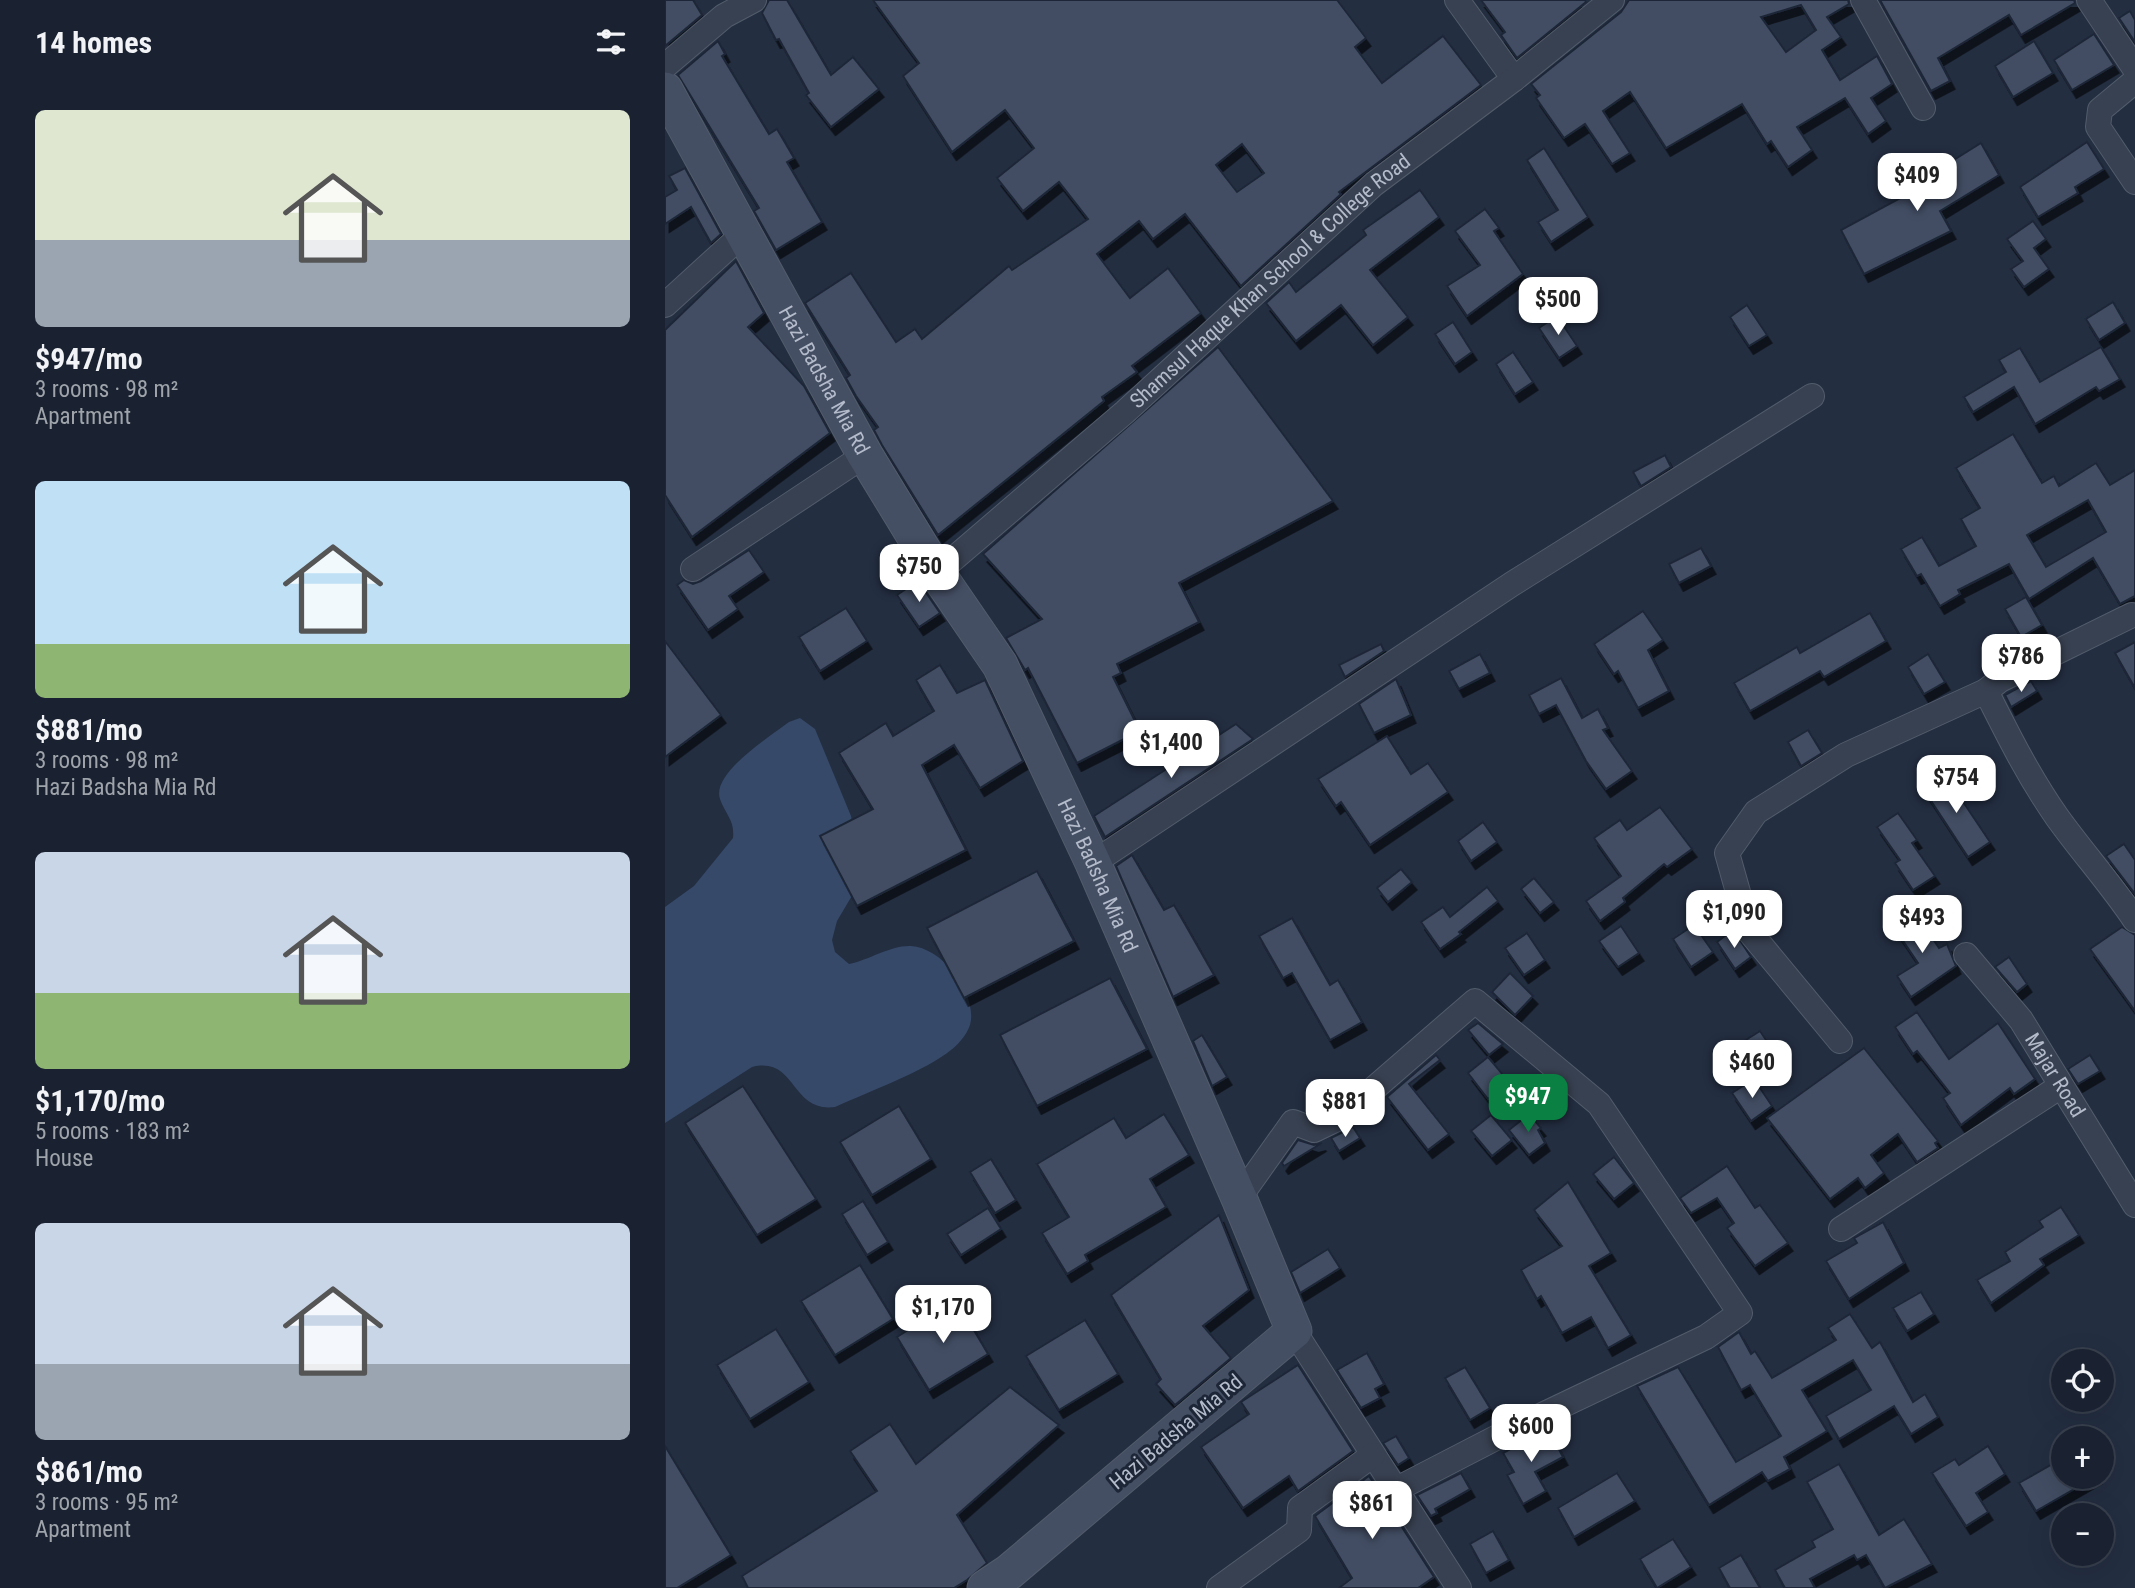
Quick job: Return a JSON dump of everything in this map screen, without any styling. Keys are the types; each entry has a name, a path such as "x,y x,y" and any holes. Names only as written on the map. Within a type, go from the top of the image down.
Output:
{"main road":[{"name":"Hazi Badsha Mia Rd","path":"667,97 865,455 937,573 1000,665 1093,863 1294,1331 1020,1563 985,1588"}],"street":[{"path":"665,65 724,16 754,0"},
{"path":"1457,0 1514,79"},
{"name":"Shamsul Haque Khan School & College Road","path":"937,573 1125,412 1374,184 1514,79 1612,0"},
{"path":"1863,0 1923,108"},
{"path":"2089,0 2135,69"},
{"path":"2135,81 2100,110 2098,127 2135,182"},
{"path":"665,305 744,233"},
{"path":"1093,863 1513,584 1812,396"},
{"path":"693,569 865,455"},
{"path":"1840,1041 1749,931 1727,853 1756,812 1846,755 1986,691 2000,680 2132,615"},
{"path":"1986,691 2018,756 2058,818 2113,886 2135,920"},
{"name":"Majar Road","path":"1966,955 2021,1020 2135,1205"},
{"path":"1239,1198 1293,1122 1314,1130 1341,1117 1475,1000 1599,1104 1741,1313 1706,1337 1515,1428 1395,1490"},
{"path":"1841,1229 2061,1086"},
{"path":"1294,1331 1459,1588"},
{"path":"1219,1588 1299,1530 1300,1508 1373,1455"}],"water":[{"path":"800,718 815,729 851,816 859,858 853,894 837,921 832,940 835,952 849,964 903,946 934,954 954,972 962,984 971,1008 970,1024 961,1040 940,1058 835,1107 820,1107 809,1102 778,1069 767,1066 752,1067 665,1123 665,907 694,886 733,838 731,822 720,799 724,778 744,756 789,722"}],"building":[{"path":"665,0 693,0 702,15 665,46"},
{"path":"769,0 787,0 831,75 853,57 879,89 831,127 806,95 809,93 762,13"},
{"path":"873,0 1337,0 1366,38 1355,47 1382,83 1443,36 1481,85 1339,192 1341,194 1241,286 1185,214 1153,239 1139,221 1097,254 1130,298 1168,268 1201,313 1132,366 1137,372 1102,397 1104,401 938,535 882,445 874,430 878,427 846,378 850,375 805,303 851,273 896,342 915,329 922,339 1009,266 1012,270 1088,219 1059,182 1023,211 997,178 1034,148 1005,110 952,152 903,76 919,63","holes":["1242,144 1264,173 1237,192 1216,165"]},
{"path":"1481,0 1586,2 1517,58 1501,35 1505,32"},
{"path":"1629,0 1848,0 1849,4 1827,17 1841,37 1822,50 1840,80 1877,56 1892,84 1871,98 1886,121 1868,134 1845,98 1797,127 1812,150 1788,167 1771,141 1767,144 1742,104 1666,148 1630,92 1603,111 1630,153 1612,164 1585,124 1564,138 1536,98 1540,95 1531,84 1621,12","holes":["1801,5 1816,30 1786,52 1761,17"]},
{"path":"1880,0 2074,0 2075,3 2021,35 2009,15 1938,58 1950,81 1931,91"},
{"path":"2130,11 2135,20 2135,42 2119,18"},
{"path":"2094,34 2114,65 2072,90 2054,60"},
{"path":"718,41 725,54 722,56 769,134 777,129 794,158 787,162 822,222 776,250 754,211 759,208 678,75"},
{"path":"2034,41 2053,73 2013,97 1995,66"},
{"path":"2087,142 2104,169 2075,187 2078,193 2038,217 2020,187"},
{"path":"1981,143 1999,175 1940,211 1951,231 1864,274 1841,230 1945,174 1941,168"},
{"path":"1544,148 1588,217 1551,242 1538,222 1558,210 1527,160"},
{"path":"685,168 721,234 711,243 691,207 665,224 665,197 677,190 669,176"},
{"path":"1420,190 1439,217 1370,270 1408,317 1373,345 1341,305 1296,341 1266,303 1289,282 1296,292 1366,235 1363,230"},
{"path":"1485,209 1499,228 1494,231 1523,274 1467,316 1447,286 1480,265 1455,231"},
{"path":"2033,221 2046,239 2034,248 2049,269 2024,287 2011,269 2023,261 2007,239"},
{"path":"736,261 764,313 748,327 804,386 830,433 692,537 665,495 665,330"},
{"path":"2113,302 2125,323 2099,340 2086,319"},
{"path":"1747,305 1767,335 1749,346 1730,317"},
{"path":"1557,316 1577,346 1559,358 1539,328"},
{"path":"1453,322 1472,352 1455,364 1435,334"},
{"path":"1218,347 1333,501 1179,583 1199,622 1117,664 1121,673 1113,677 1140,731 1077,763 1028,668 1025,670 1006,638 1042,619 983,554"},
{"path":"2101,347 2120,379 2099,391 2096,387 2035,424 2014,387 1973,412 1964,397 2006,372 1999,360 2020,348 2040,382"},
{"path":"1513,352 1533,382 1515,394 1496,364"},
{"path":"2013,434 2042,483 2054,476 2059,486 2096,463 2110,485 2135,470 2135,596 2120,604 2093,558 2029,599 2009,564 1958,590 1960,594 1940,606 1921,574 1917,576 1901,549 1922,537 1939,566 1976,546 1961,519 1980,508 1956,468","holes":["2088,500 2106,532 2046,567 2027,535"]},
{"path":"1665,455 1671,467 1641,486 1633,472"},
{"path":"1701,548 1711,566 1679,583 1669,564"},
{"path":"749,550 764,572 729,596 738,609 708,630 677,585 684,580 693,584 701,581"},
{"path":"918,581 940,613 919,627 897,595"},
{"path":"2026,597 2042,625 2021,637 2005,609"},
{"path":"846,608 867,641 820,671 799,637"},
{"path":"1643,611 1663,640 1648,650 1669,691 1638,708 1618,671 1614,674 1594,644"},
{"path":"1870,613 1886,641 1824,677 1820,671 1750,711 1734,683 1797,647 1800,653"},
{"path":"665,641 721,715 665,757"},
{"path":"2135,642 2135,688 2115,653"},
{"path":"1381,644 1384,651 1345,677 1339,665"},
{"path":"1480,654 1490,673 1459,689 1449,671"},
{"path":"1928,654 1945,682 1924,694 1908,667"},
{"path":"940,665 957,693 985,680 1023,761 980,788 954,745 922,765 966,850 857,906 820,836 873,809 839,753 886,723 893,736 934,711 916,680"},
{"path":"1561,678 1582,718 1598,709 1608,728 1603,730 1632,771 1606,789 1586,761 1556,705 1539,714 1529,695"},
{"path":"1396,679 1411,715 1374,733 1359,704"},
{"path":"2031,681 2037,691 2011,707 2005,695"},
{"path":"1236,724 1253,739 1105,837 1094,816"},
{"path":"1808,730 1822,753 1801,766 1788,742"},
{"path":"1387,736 1411,774 1428,763 1448,792 1370,845 1341,802 1336,806 1318,779"},
{"path":"1943,772 1990,842 1968,857 1922,787"},
{"path":"1660,807 1692,849 1667,867 1664,864 1623,898 1625,902 1600,921 1586,901 1621,876 1594,838 1620,820 1627,830"},
{"path":"1898,813 1917,840 1912,843 1935,876 1913,890 1895,863 1900,860 1877,827"},
{"path":"1483,822 1497,842 1471,861 1458,841"},
{"path":"2124,844 2135,860 2135,894 2106,856"},
{"path":"1132,855 1164,910 1174,905 1214,975 1173,997 1116,866"},
{"path":"1401,869 1412,882 1388,902 1377,888"},
{"path":"1037,871 1074,941 964,998 927,928"},
{"path":"1534,878 1554,902 1540,913 1521,889"},
{"path":"1487,887 1498,901 1440,949 1421,922 1443,907 1450,917"},
{"path":"1914,911 1939,948 1947,944 1956,966 1911,997 1897,976 1918,963 1893,926"},
{"path":"1292,918 1330,985 1338,980 1362,1022 1330,1040 1292,973 1283,978 1259,936"},
{"path":"1694,925 1713,952 1691,967 1673,939"},
{"path":"1621,926 1639,953 1618,967 1599,941"},
{"path":"2122,927 2135,935 2135,1011 2090,949"},
{"path":"1733,930 1751,957 1735,969 1717,942"},
{"path":"1527,933 1545,960 1524,975 1505,948"},
{"path":"2009,957 2027,984 2017,992 1995,967"},
{"path":"1510,973 1533,996 1515,1015 1492,992"},
{"path":"1110,978 1147,1049 1037,1106 1000,1035"},
{"path":"1917,1012 1949,1059 1998,1023 2035,1079 2014,1094 2010,1088 1961,1125 1943,1098 1950,1093 1917,1051 1913,1054 1895,1027"},
{"path":"1478,1023 1503,1044 1489,1055 1468,1030"},
{"path":"1760,1031 1778,1058 1756,1072 1738,1045"},
{"path":"1202,1035 1227,1077 1212,1086 1193,1041"},
{"path":"1864,1048 1938,1141 1935,1143 1938,1148 1917,1162 1898,1134 1871,1155 1884,1173 1865,1188 1858,1178 1830,1199 1767,1118"},
{"path":"1436,1055 1440,1060 1409,1084 1449,1134 1428,1150 1387,1097"},
{"path":"2090,1055 2100,1071 2078,1084 2068,1069"},
{"path":"1488,1057 1509,1082 1488,1099 1468,1073"},
{"path":"1754,1079 1772,1106 1751,1121 1732,1093"},
{"path":"743,1086 816,1199 757,1235 685,1123"},
{"path":"899,1106 931,1159 872,1195 840,1142"},
{"path":"1164,1114 1189,1155 1150,1179 1166,1207 1085,1255 1088,1261 1067,1274 1042,1233 1069,1217 1037,1164 1114,1118 1126,1138"},
{"path":"1529,1114 1541,1128 1538,1130 1545,1143 1529,1155 1509,1130"},
{"path":"1491,1115 1512,1140 1492,1156 1471,1131"},
{"path":"1353,1127 1360,1138 1339,1151 1331,1138"},
{"path":"1298,1140 1314,1145 1322,1143 1284,1166 1282,1163"},
{"path":"1614,1157 1634,1183 1614,1199 1593,1174"},
{"path":"991,1159 1016,1200 995,1213 970,1172"},
{"path":"1727,1166 1755,1208 1760,1205 1788,1243 1755,1266 1727,1228 1734,1223 1717,1198 1691,1213 1680,1198"},
{"path":"1568,1182 1611,1253 1589,1266 1631,1335 1608,1348 1591,1317 1562,1333 1541,1296 1537,1299 1521,1270 1562,1246 1534,1210"},
{"path":"863,1201 888,1242 867,1255 842,1214"},
{"path":"2061,1207 2079,1235 2040,1259 2044,1265 1991,1303 1977,1280 2010,1261 2005,1252 2043,1227 2039,1221"},
{"path":"988,1208 1001,1229 961,1255 947,1234"},
{"path":"1219,1215 1249,1290 1203,1326 1231,1358 1175,1405 1156,1384 1161,1379 1111,1295"},
{"path":"1883,1222 1904,1263 1849,1299 1826,1261 1857,1243 1854,1238"},
{"path":"1328,1249 1340,1268 1300,1293 1291,1272"},
{"path":"860,1265 893,1319 835,1355 801,1301"},
{"path":"1921,1292 1934,1314 1907,1331 1893,1308"},
{"path":"956,1300 988,1354 929,1390 897,1337"},
{"path":"1850,1314 1872,1348 1880,1342 1913,1402 1925,1394 1938,1417 1911,1434 1894,1406 1839,1439 1826,1416 1871,1390 1853,1360 1802,1390 1827,1431 1784,1457 1790,1469 1768,1481 1762,1472 1709,1505 1637,1386 1678,1367 1736,1462 1781,1436 1750,1385 1741,1390 1718,1347 1739,1332 1751,1354 1755,1351 1772,1378 1836,1340 1828,1328"},
{"path":"1085,1320 1118,1374 1059,1410 1026,1356"},
{"path":"776,1329 809,1382 750,1419 717,1365"},
{"path":"1367,1353 1384,1384 1375,1389 1380,1398 1361,1408 1337,1370"},
{"path":"1298,1365 1353,1451 1298,1491 1289,1476 1243,1508 1201,1447 1249,1414 1241,1402"},
{"path":"1465,1367 1490,1408 1470,1420 1445,1378"},
{"path":"1010,1387 1059,1425 957,1515 987,1563 967,1580 954,1588 748,1588 742,1576 877,1491 850,1451 890,1424 916,1464"},
{"path":"1548,1429 1563,1457 1535,1472 1546,1491 1523,1504 1507,1475 1514,1472 1503,1453"},
{"path":"1396,1436 1409,1458 1398,1465 1383,1443"},
{"path":"665,1446 731,1555 677,1588 665,1588"},
{"path":"1988,1446 2005,1474 1976,1493 1988,1512 1966,1526 1932,1473 1955,1459 1959,1465"},
{"path":"1839,1464 1879,1535 1904,1519 1932,1564 1885,1588 1866,1555 1857,1560 1854,1555 1810,1579 1815,1588 1785,1588 1775,1570 1815,1547 1812,1541 1833,1529 1807,1482"},
{"path":"2051,1465 2051,1489 2074,1489 2036,1511 2019,1483"},
{"path":"1461,1473 1470,1489 1435,1509 1437,1513 1431,1516 1417,1495"},
{"path":"1617,1473 1635,1501 1574,1537 1558,1508"},
{"path":"1369,1476 1434,1577 1418,1588 1339,1588 1352,1578 1315,1516"},
{"path":"1493,1531 1509,1560 1486,1573 1470,1544"},
{"path":"1673,1539 1691,1567 1657,1588 1640,1559"},
{"path":"1741,1555 1760,1588 1730,1588 1719,1568"}]}
